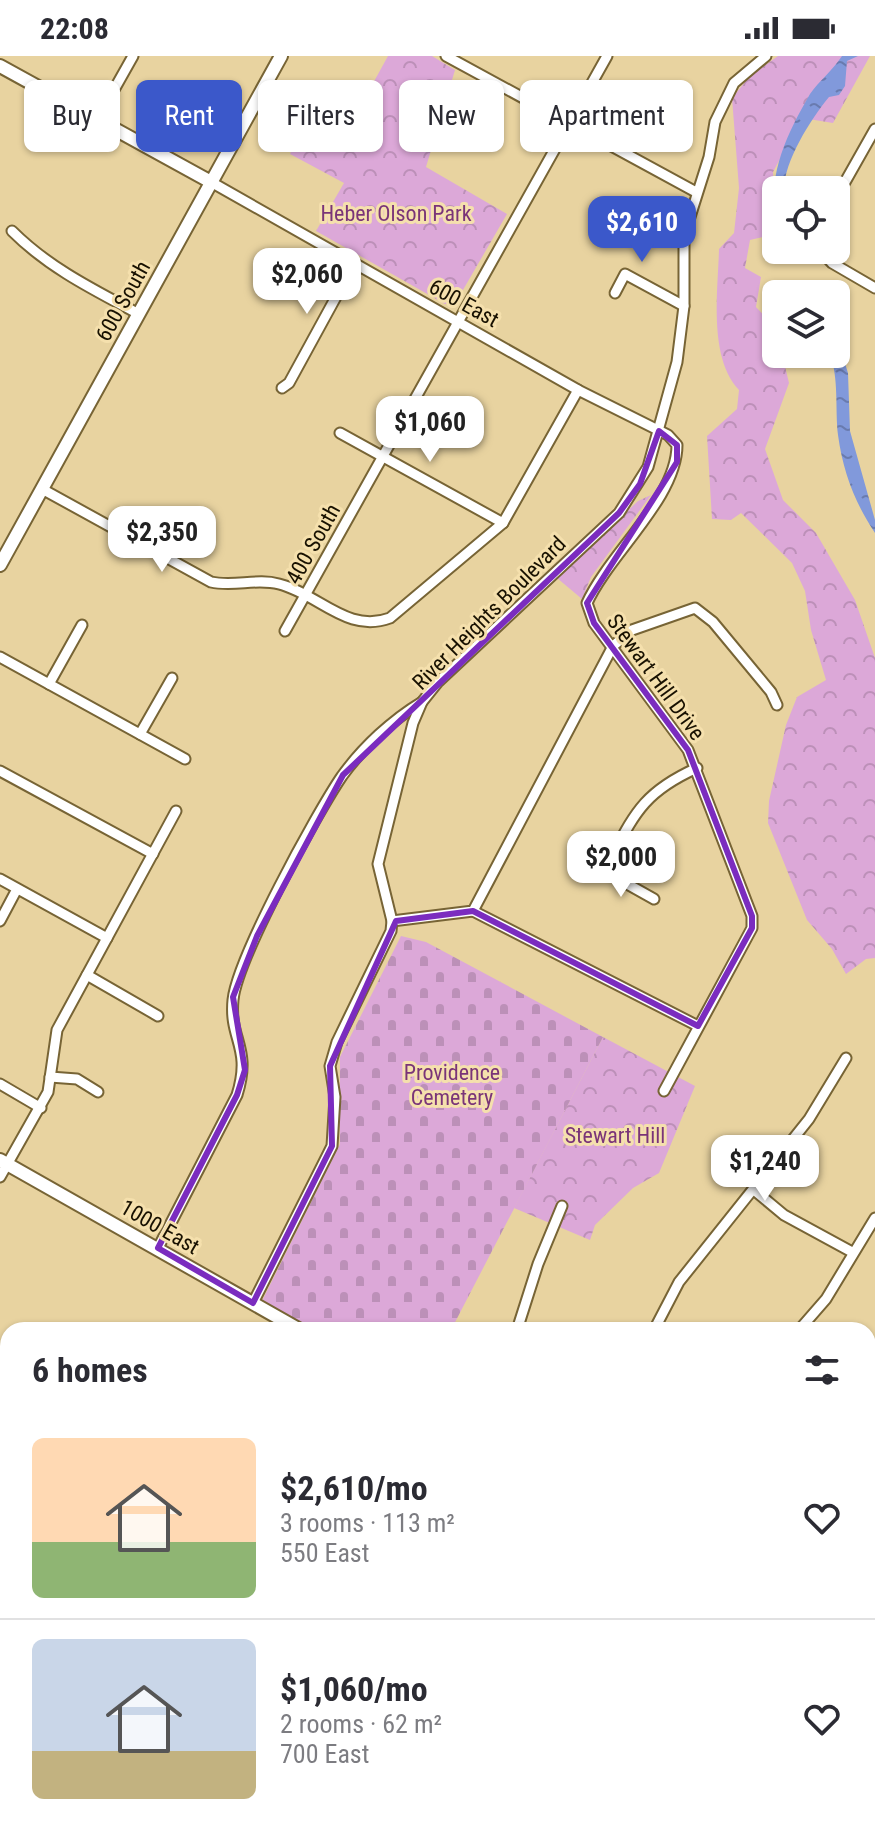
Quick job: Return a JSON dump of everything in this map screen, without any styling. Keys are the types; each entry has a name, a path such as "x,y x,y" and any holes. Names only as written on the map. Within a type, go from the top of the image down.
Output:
{"street":[{"path":"0,66 6,56"},
{"path":"120,80 133,56"},
{"name":"600 South","path":"0,565 281,56"},
{"name":"400 South","path":"594,80 607,56"},
{"name":"River Heights Boulevard","path":"392,921 378,864 413,723 422,702 438,682 630,500 648,467 677,362 684,306 684,236 709,157 715,122 734,83 766,56"},
{"path":"453,57 520,94"},
{"name":"600 East","path":"0,66 25,80"},
{"path":"848,176 875,129"},
{"name":"600 East","path":"120,133 578,390 659,431"},
{"name":"400 South","path":"285,631 553,152"},
{"path":"624,152 696,192"},
{"path":"12,231 54,266 139,314"},
{"path":"282,388 289,383 354,264"},
{"path":"834,264 875,288"},
{"path":"615,293 625,274 684,306"},
{"path":"42,489 211,582 232,586 262,582 281,584 353,621 378,623 390,618 503,523 578,390"},
{"name":"Stewart Hill Drive","path":"659,431 677,445 677,462 587,603 594,623 697,768 752,916 752,928 664,1091"},
{"path":"340,433 503,523"},
{"path":"473,911 613,646 632,630 695,608 713,622 771,692 777,705"},
{"path":"49,684 82,625"},
{"path":"0,657 185,759"},
{"path":"140,734 172,678"},
{"path":"158,1248 237,1095 245,1070 244,1052 233,1020 233,997 257,936 343,775 401,715 422,702"},
{"path":"654,899 604,871 643,802 659,786 697,768"},
{"path":"0,771 153,854"},
{"path":"0,1177 4,1162 41,1108 50,1077 53,1040 176,811"},
{"path":"0,879 107,938"},
{"path":"0,921 17,889"},
{"path":"253,1303 332,1146 335,1097 330,1066 392,921 473,911 698,1026"},
{"path":"87,975 158,1016"},
{"path":"658,1322 679,1282 809,1119 846,1058"},
{"path":"50,1077 77,1079 98,1092"},
{"path":"0,1084 41,1108"},
{"name":"1000 East","path":"4,1162 286,1322"},
{"path":"754,1190 795,1222 852,1252"},
{"path":"520,1322 538,1264 562,1206"},
{"path":"806,1322 826,1299 875,1218"}],"highlighted area":[{"path":"659,431 668,435 677,445 677,462 587,603 594,623 688,750 752,916 752,928 698,1026 473,911 396,921 330,1066 332,1146 253,1303 158,1248 237,1095 245,1070 233,997 257,936 343,775 619,513 640,484"}],"green space":[{"name":"Heber Olson Park","path":"388,56 432,56 455,70 452,80 399,80 399,152 430,152 426,167 507,214 456,302 445,304 316,231 344,183 290,154 383,152 383,80 375,80"},
{"path":"778,56 870,56 833,123 802,118 773,176 762,176 762,237 750,240 745,268 761,277 756,307 762,313 762,368 785,368 789,383 765,449 783,500 816,533 855,600 875,658 875,958 866,959 846,974 832,949 807,920 768,823 769,801 786,725 797,697 826,680 811,630 805,591 792,563 741,513 731,520 712,519 707,436 737,409 739,390 729,376 719,342 719,249 734,233 739,188 732,98 750,76"},
{"path":"651,495 591,577 582,599 557,578 638,501"},
{"name":"Providence Cemetery","path":"401,936 426,942 603,1037 455,1322 300,1322 262,1301 340,1144 340,1057"},
{"name":"Stewart Hill","path":"603,1037 695,1086 659,1173 633,1188 595,1225 590,1240 514,1208"}],"water":[{"path":"842,56 858,56 847,61 845,86 839,95 829,97 814,117 786,176 776,176 794,123 810,94"},
{"path":"834,368 846,368 848,373 850,431 875,520 875,533 861,510 843,462 837,425"}]}
